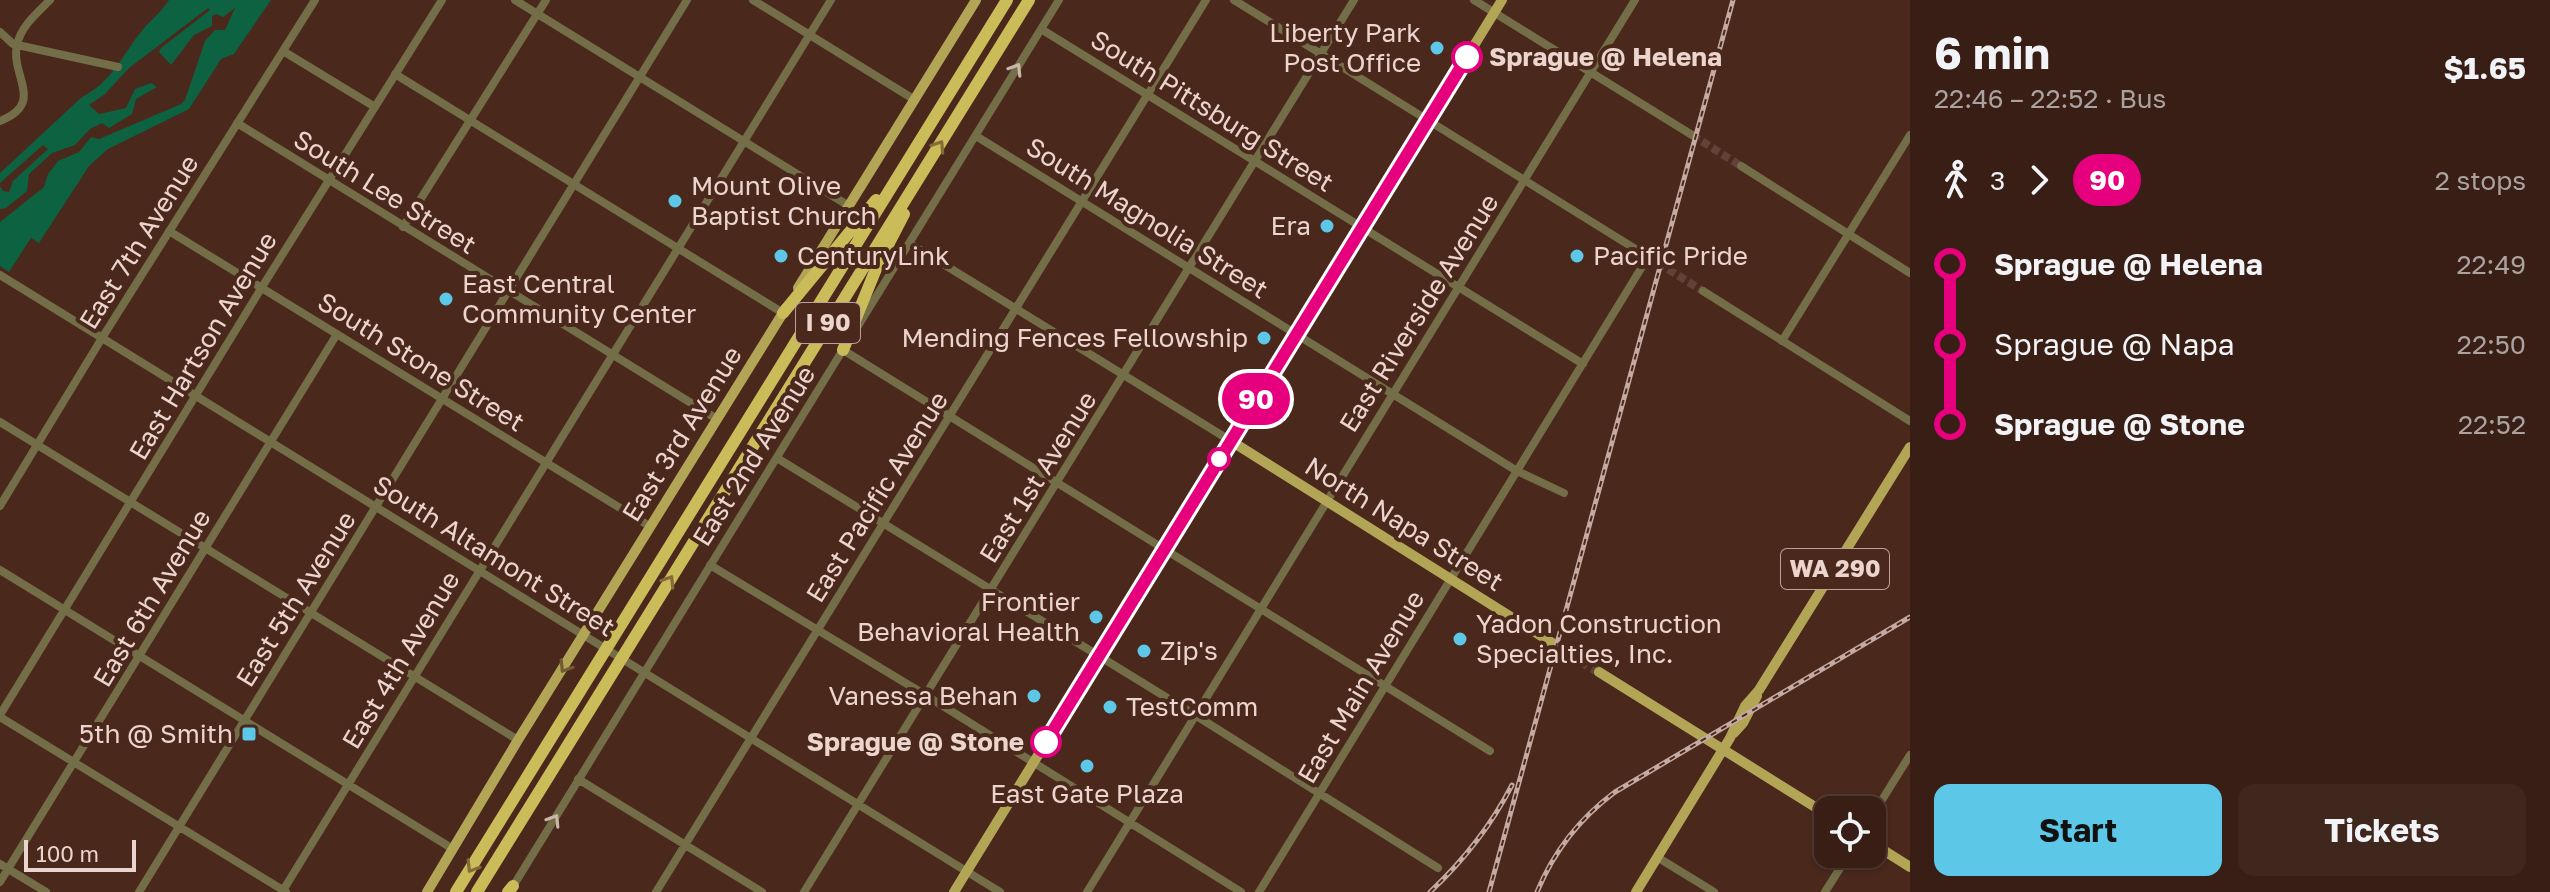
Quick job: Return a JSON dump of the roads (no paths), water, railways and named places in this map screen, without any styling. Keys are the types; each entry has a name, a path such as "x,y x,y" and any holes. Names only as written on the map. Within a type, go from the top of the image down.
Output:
{"highway":[{"name":"I 90","path":"456,892 1007,0"},
{"name":"I 90","path":"477,892 1029,0"},
{"path":"783,313 903,167"},
{"path":"843,350 878,264 904,216 914,185"}],"main road":[{"name":"East 3rd Avenue","path":"427,892 976,0"},
{"path":"954,892 1502,0"},
{"name":"North Napa Street","path":"1231,441 1554,644"},
{"name":"WA 290","path":"1636,892 1730,738 1745,706 1759,690 1910,447"},
{"path":"1599,672 1814,806"},
{"path":"1886,852 1910,867"}],"street":[{"path":"0,121 15,114 23,102 17,45 27,23 50,0"},
{"name":"East 7th Avenue","path":"0,506 315,0"},
{"name":"East Hartson Avenue","path":"0,716 262,287 442,0"},
{"path":"515,0 849,206"},
{"path":"403,227 546,0"},
{"name":"East 5th Avenue","path":"139,892 687,0"},
{"path":"753,0 915,100"},
{"name":"East 4th Avenue","path":"284,891 831,0"},
{"name":"East 2nd Avenue","path":"513,890 578,779 1059,0"},
{"name":"East Pacific Avenue","path":"656,892 1206,0"},
{"path":"1234,0 1658,263"},
{"name":"East 1st Avenue","path":"804,892 1354,0"},
{"path":"1474,0 1692,135"},
{"name":"East Riverside Avenue","path":"1087,892 1635,0"},
{"name":"South Pittsburg Street","path":"1041,29 1583,364"},
{"path":"0,32 17,45 118,67"},
{"path":"283,51 375,107"},
{"path":"395,74 783,313"},
{"name":"South Lee Street","path":"237,123 717,419"},
{"path":"1782,341 1910,135"},
{"name":"South Magnolia Street","path":"976,136 1517,471 1564,493"},
{"path":"1741,166 1910,273"},
{"name":"South Stone Street","path":"169,231 651,527"},
{"path":"909,243 1231,441"},
{"name":"East Main Avenue","path":"1259,892 1648,257"},
{"name":"South Altamont Street","path":"0,275 1000,892"},
{"path":"1703,291 1910,421"},
{"name":"East 6th Avenue","path":"0,882 4,866 74,763 337,334"},
{"path":"843,350 1490,751"},
{"path":"0,422 518,740"},
{"path":"777,458 1438,868"},
{"path":"710,565 1241,892"},
{"path":"0,570 453,849"},
{"path":"0,716 284,891"},
{"path":"1884,796 1910,755"},
{"path":"578,779 762,892"},
{"path":"1657,857 1714,892"},
{"path":"4,866 46,892"},
{"path":"1825,892 1840,868"}],"tunnel":[{"path":"1692,135 1741,166"},
{"path":"1658,263 1703,291"},
{"path":"1554,644 1599,672"}],"railway":[{"path":"1489,892 1733,0"},
{"path":"1537,892 1569,836 1615,792 1910,617"},
{"path":"1430,892 1476,842 1512,785"}],"place":[{"name":"Liberty Park Post Office","path":"1437,48"},
{"name":"Sprague @ Helena","path":"1467,57"},
{"name":"Mount Olive Baptist Church","path":"675,201"},
{"name":"Era","path":"1327,226"},
{"name":"CenturyLink","path":"781,256"},
{"name":"Pacific Pride","path":"1577,256"},
{"name":"East Central Community Center","path":"446,299"},
{"name":"Mending Fences Fellowship","path":"1264,338"},
{"name":"Frontier Behavioral Health","path":"1096,617"},
{"name":"Yadon Construction Specialties, Inc.","path":"1460,639"},
{"name":"Zip's","path":"1144,651"},
{"name":"Vanessa Behan","path":"1034,696"},
{"name":"TestComm","path":"1110,707"},
{"name":"5th @ Smith","path":"249,734"},
{"name":"Sprague @ Stone","path":"1046,742"},
{"name":"East Gate Plaza","path":"1087,766"}]}
